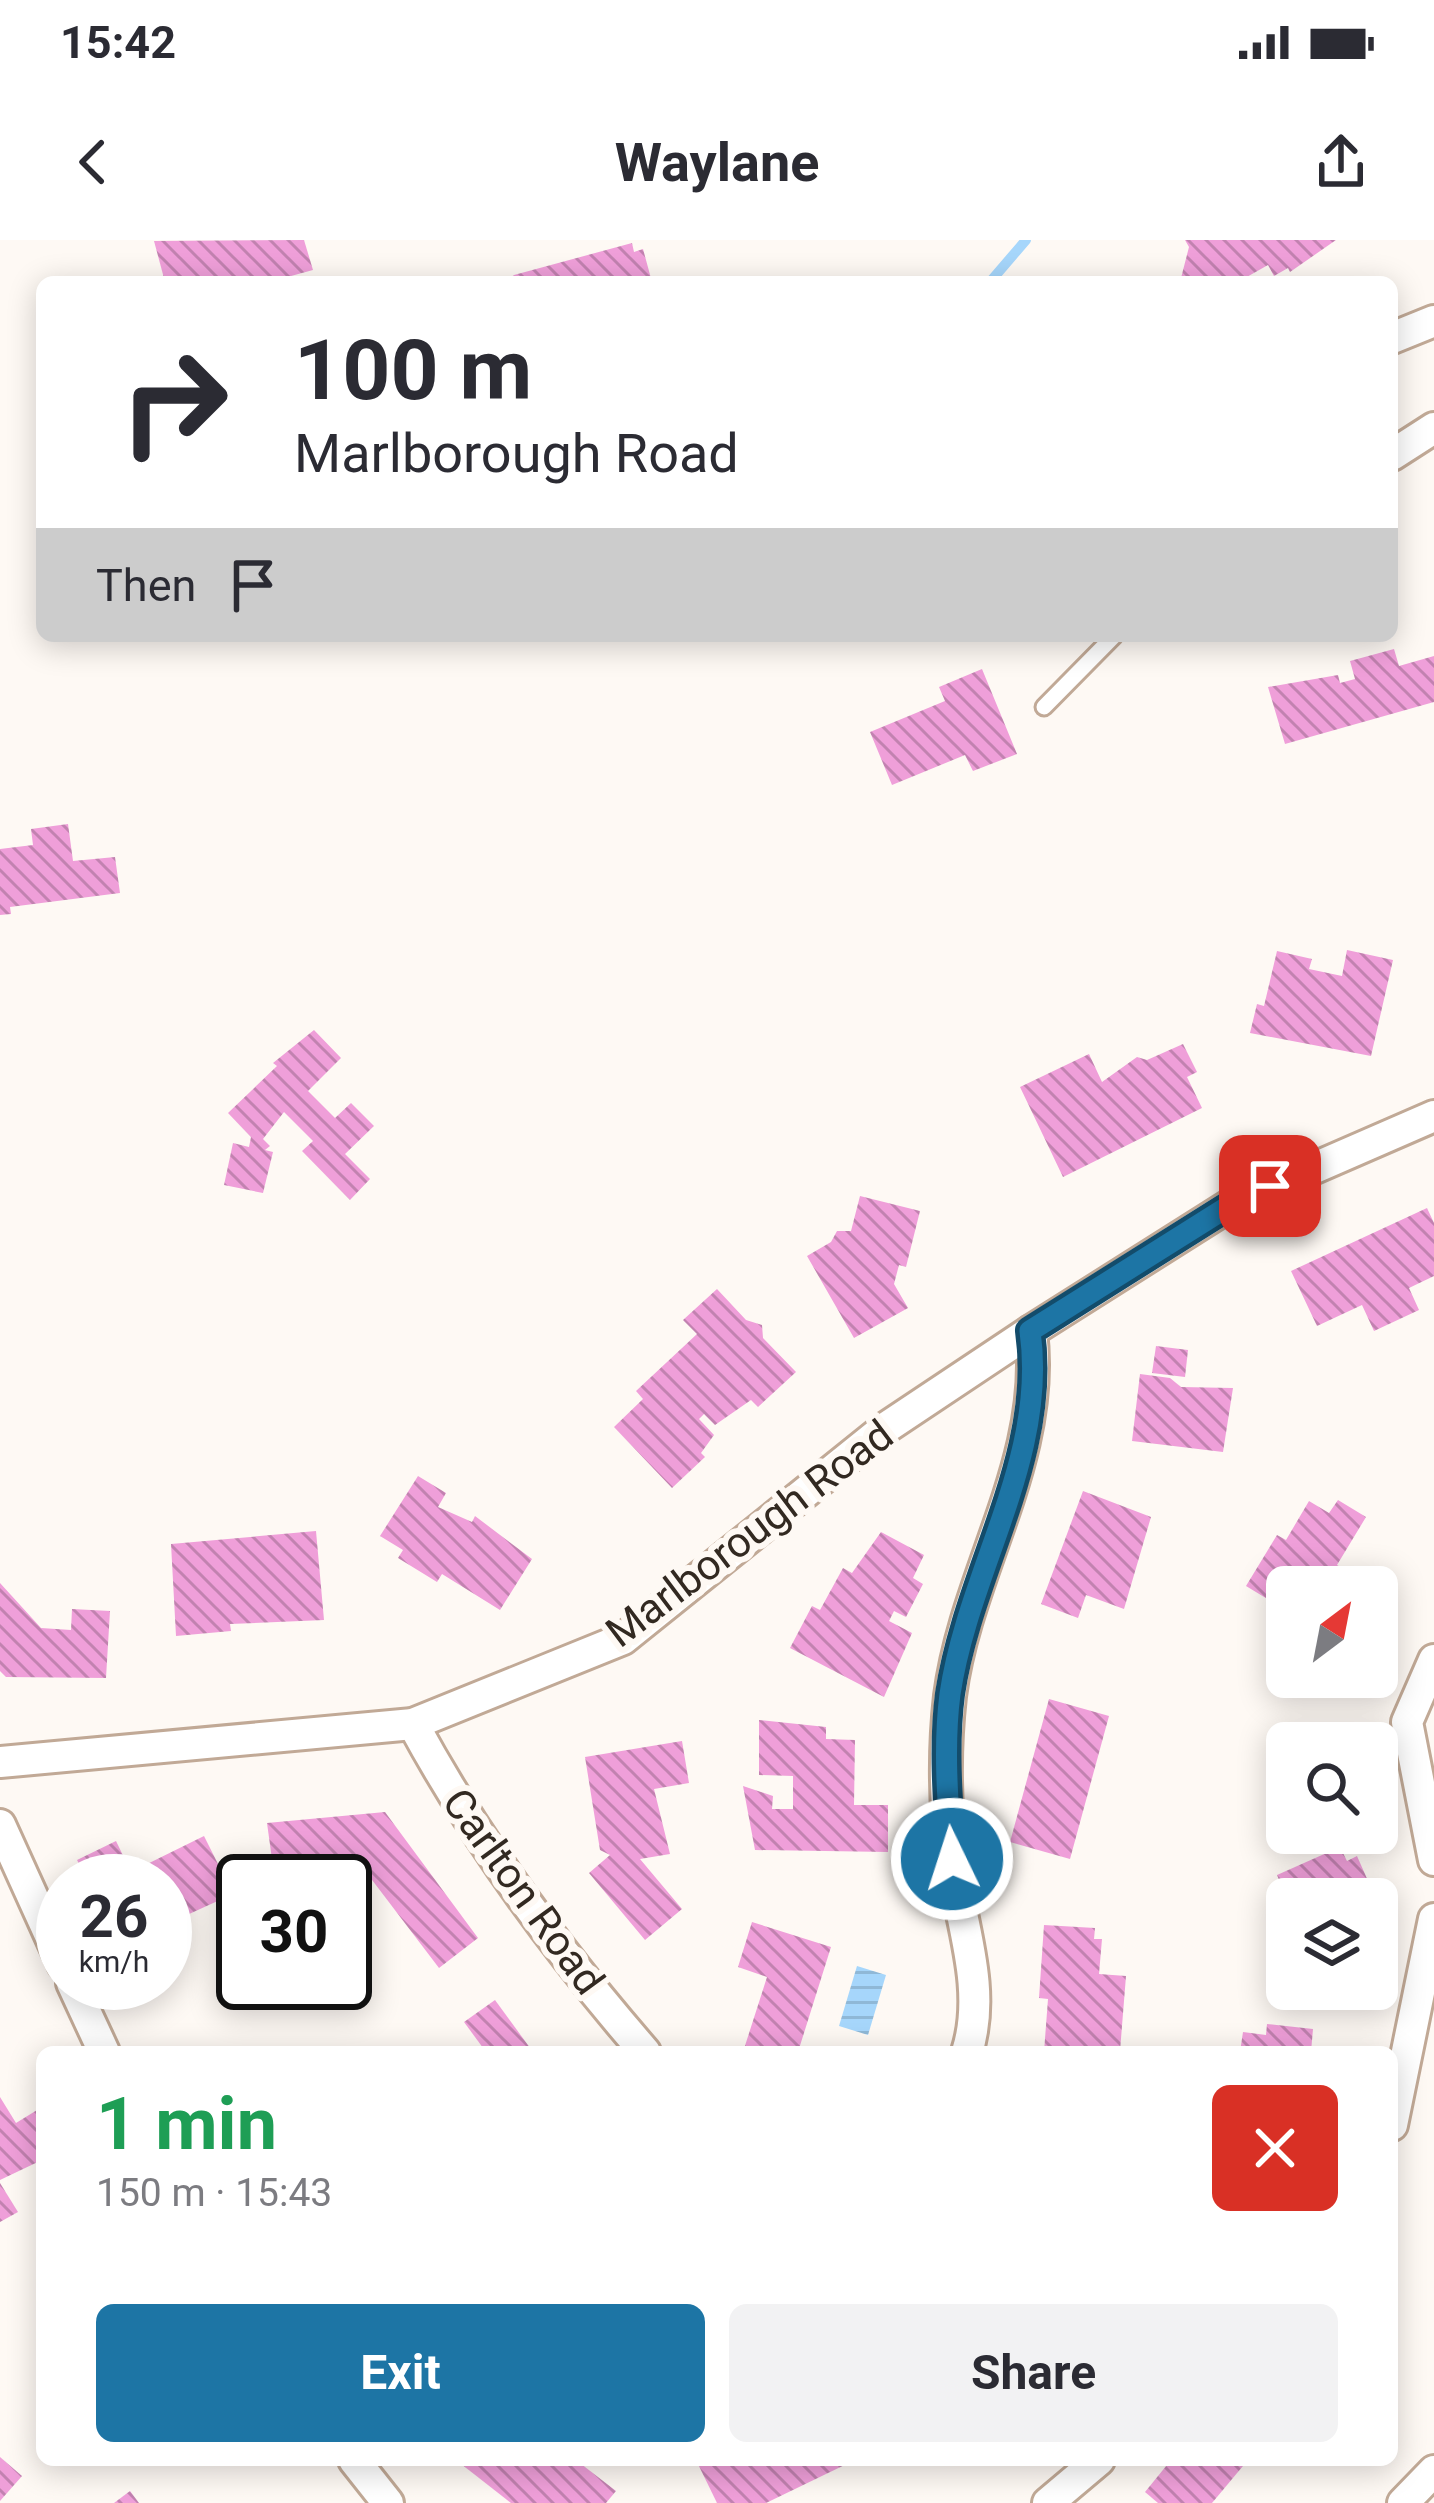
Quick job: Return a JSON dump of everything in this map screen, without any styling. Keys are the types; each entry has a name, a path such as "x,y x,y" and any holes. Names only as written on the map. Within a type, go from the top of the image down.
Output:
{"street":[{"path":"1398,336 1434,321"},
{"path":"1398,450 1434,428"},
{"name":"Marlborough Road","path":"0,1762 412,1724 623,1639 884,1429 1030,1331 1232,1204 1434,1116"},
{"path":"969,2046 976,2023 952,1859 947,1776 950,1695 970,1610 1029,1432 1037,1379 1030,1331"},
{"path":"1434,1660 1407,1722 1434,1859"},
{"name":"Carlton Road","path":"412,1724 484,1839 640,2046"},
{"path":"0,1825 36,1904"},
{"path":"1398,2095 1434,1918"},
{"path":"85,2010 101,2046"},
{"path":"359,2466 388,2503"},
{"path":"1048,2503 1092,2466"},
{"path":"1403,2503 1434,2471"}],"lane":[{"path":"1044,706 1108,642"}],"water":[{"path":"857,1966 886,1975 868,2035 839,2026"}],"building":[{"path":"304,240 313,270 291,276 163,276 154,241"},
{"path":"1185,240 1336,240 1290,272 1288,268 1274,276 1268,265 1249,276 1182,276 1189,247"},
{"path":"632,243 634,252 643,249 650,276 513,276"},
{"path":"1394,649 1399,666 1434,656 1434,702 1285,744 1268,687 1338,675 1340,683 1355,679 1350,661"},
{"path":"982,669 1017,754 973,771 965,755 892,785 870,732 945,701 939,687"},
{"path":"68,824 73,861 115,857 120,893 10,907 11,914 0,915 0,849 33,845 31,829"},
{"path":"1347,950 1393,960 1371,1056 1250,1033 1257,1004 1264,1006 1277,951 1312,959 1309,969 1342,976"},
{"path":"314,1030 341,1058 308,1091 335,1118 351,1103 374,1126 345,1154 370,1179 350,1200 302,1151 313,1141 284,1112 263,1139 270,1146 265,1150 273,1152 263,1193 224,1185 233,1143 249,1147 251,1137 228,1113 277,1066 273,1063"},
{"path":"1183,1044 1197,1072 1187,1077 1202,1108 1063,1177 1020,1087 1089,1054 1102,1082 1137,1057 1147,1060"},
{"path":"860,1196 920,1211 906,1267 899,1265 894,1284 908,1308 854,1338 807,1256 831,1242 837,1231 851,1231"},
{"path":"1427,1208 1434,1223 1434,1276 1409,1288 1419,1310 1374,1331 1362,1305 1317,1326 1291,1271"},
{"path":"717,1289 746,1320 762,1325 763,1338 796,1372 758,1407 751,1400 715,1425 704,1414 699,1419 714,1435 701,1453 705,1457 672,1488 614,1427 643,1399 636,1391 697,1334 683,1320"},
{"path":"1156,1346 1188,1350 1185,1377 1152,1373"},
{"path":"1140,1374 1170,1378 1181,1387 1233,1388 1223,1452 1132,1441"},
{"path":"418,1476 446,1493 438,1507 472,1522 475,1516 532,1559 500,1610 442,1574 437,1582 398,1558 403,1550 380,1536"},
{"path":"1083,1491 1151,1517 1124,1609 1086,1595 1078,1618 1041,1604"},
{"path":"1338,1500 1366,1517 1339,1566 1266,1566 1266,1598 1246,1586 1277,1535 1286,1540 1309,1501 1329,1513"},
{"path":"316,1531 324,1620 230,1624 231,1631 176,1636 171,1544"},
{"path":"881,1532 924,1555 913,1578 923,1584 906,1617 894,1611 889,1621 912,1633 884,1697 790,1648 812,1606 820,1610 843,1568 852,1573"},
{"path":"0,1583 41,1628 71,1630 72,1609 110,1611 106,1678 6,1677 0,1671"},
{"path":"1049,1699 1109,1716 1070,1859 1010,1842"},
{"path":"759,1720 826,1727 826,1739 855,1740 854,1805 888,1805 888,1852 755,1850 743,1786 773,1796 772,1809 793,1809 793,1776 759,1775"},
{"path":"682,1741 689,1783 654,1789 670,1854 640,1859 682,1909 645,1940 589,1873 610,1855 600,1850 585,1757"},
{"path":"385,1812 478,1938 439,1968 372,1880 372,1854 271,1854 267,1823"},
{"path":"204,1836 216,1860 216,1902 192,1913 192,1854 168,1854"},
{"path":"116,1841 122,1854 89,1854"},
{"path":"1324,1854 1344,1854 1347,1861 1357,1856 1367,1878 1278,1878"},
{"path":"752,1922 831,1947 800,2046 745,2046 767,1977 738,1967"},
{"path":"1044,1925 1095,1928 1094,1939 1102,1939 1099,1974 1126,1976 1120,2046 1044,2046 1048,1999 1039,1998"},
{"path":"495,2000 529,2046 482,2046 464,2022"},
{"path":"1267,2024 1313,2029 1312,2046 1241,2046 1243,2032 1266,2035"},
{"path":"0,2097 16,2123 36,2111 36,2163 0,2180"},
{"path":"0,2183 18,2212 0,2222"},
{"path":"0,2457 22,2476 0,2501"},
{"path":"464,2466 584,2466 616,2491 606,2503 511,2503"},
{"path":"699,2466 843,2466 766,2503 717,2503"},
{"path":"1166,2466 1243,2466 1212,2503 1158,2503 1145,2492"},
{"path":"130,2491 139,2503 114,2503"}],"waterway":[{"path":"995,276 1026,240"}],"route":[{"path":"952,1859 947,1776 950,1695 970,1610 1029,1432 1037,1379 1030,1331 1232,1204 1270,1186"}]}
